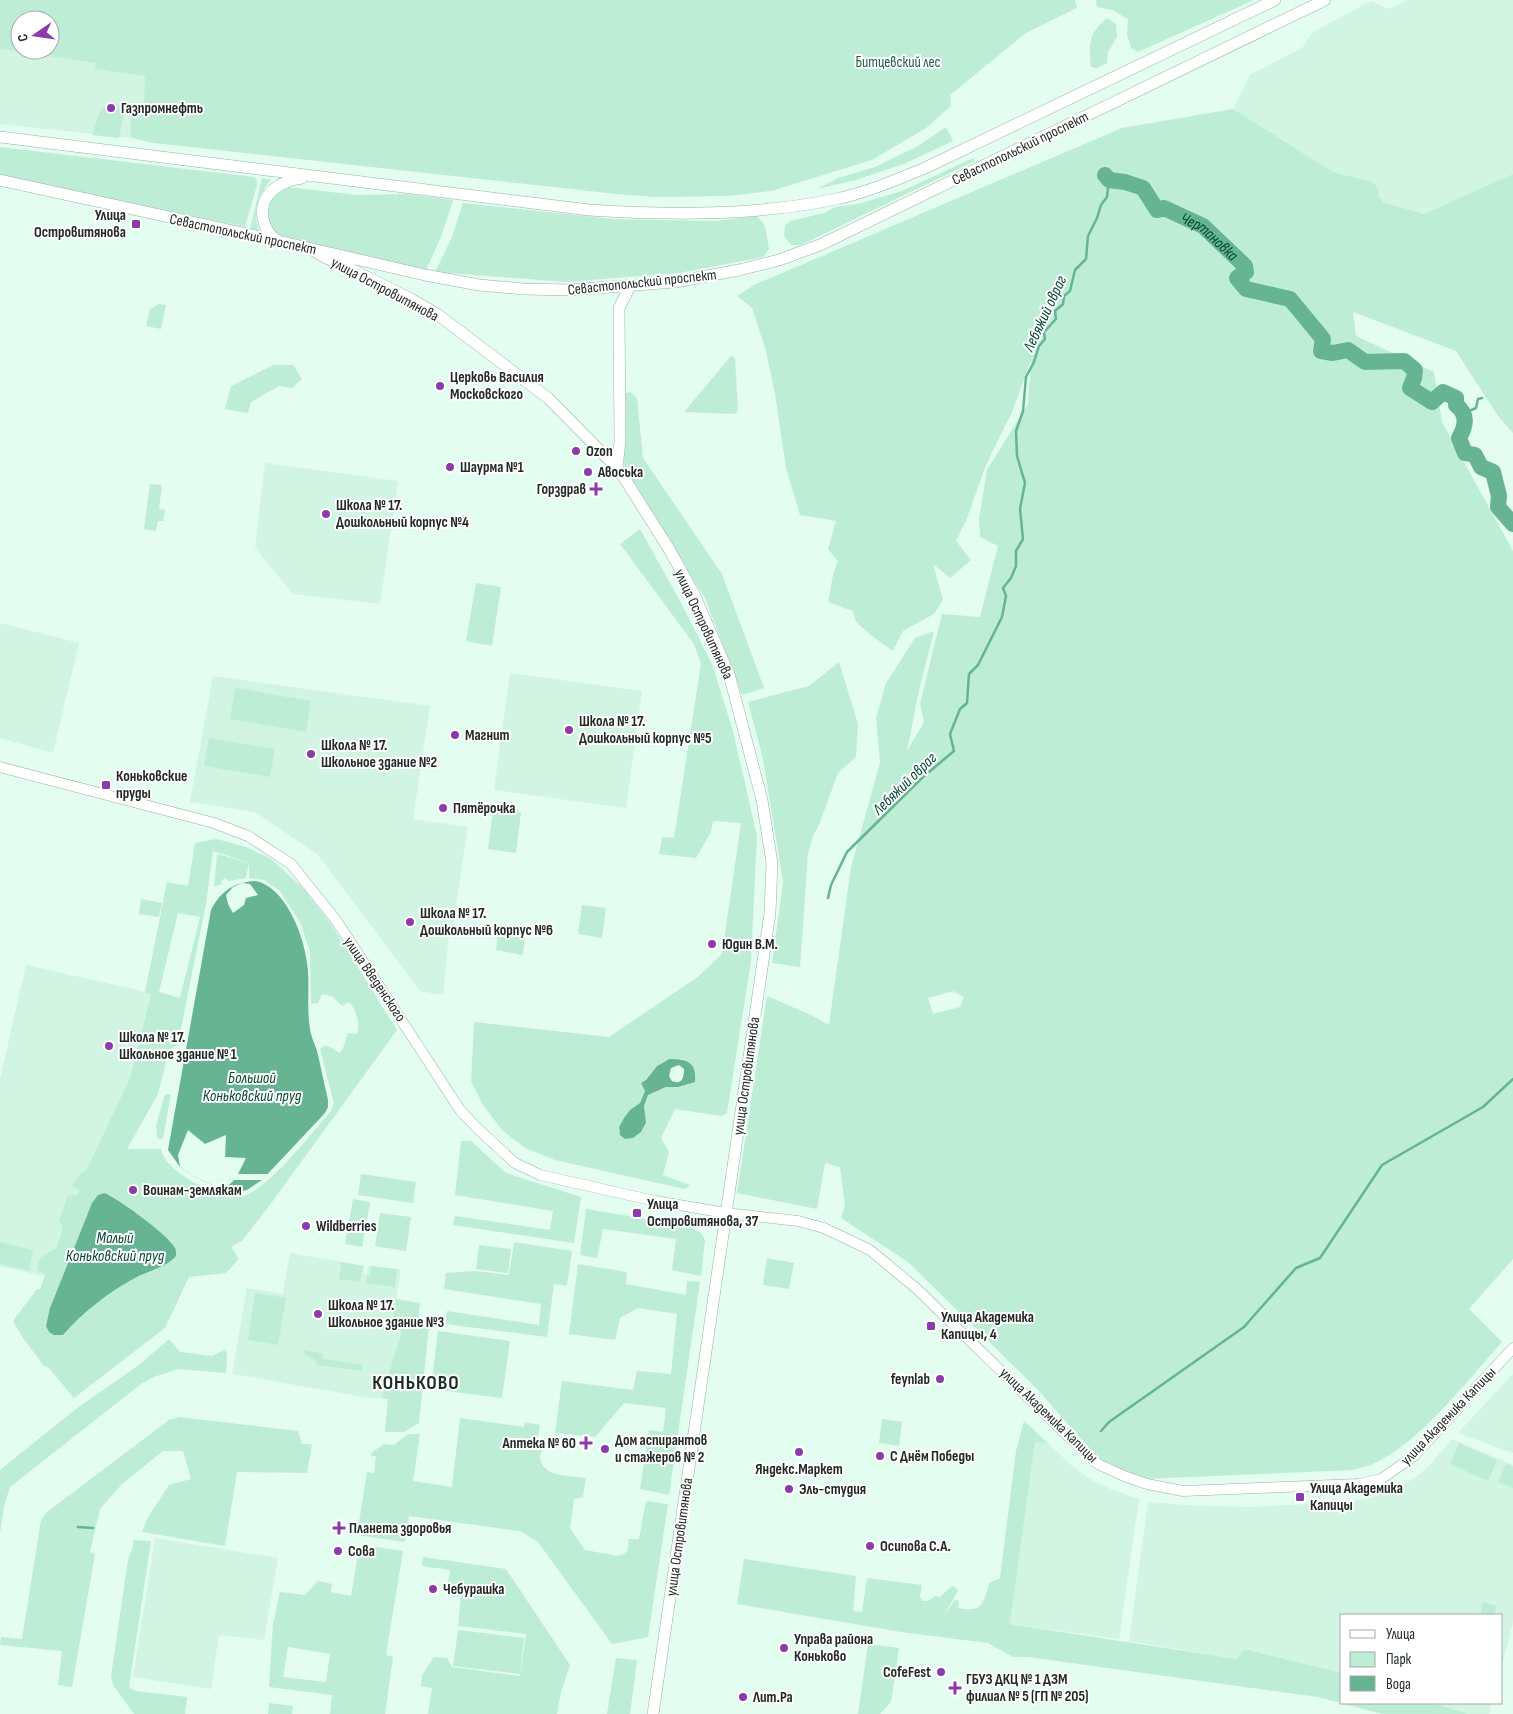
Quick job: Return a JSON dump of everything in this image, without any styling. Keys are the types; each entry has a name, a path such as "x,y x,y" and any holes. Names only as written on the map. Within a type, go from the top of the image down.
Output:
{"main road":[{"name":"Севастопольский проспект","path":"0,137 309,177 589,210 650,214 711,213 796,206 838,199 877,187 914,172 1275,0"},
{"name":"Севастопольский проспект","path":"0,180 247,234 282,244 480,285 524,289 570,290 675,282 779,260 820,245 1325,0"},
{"path":"282,244 265,227 262,215 265,200 272,190 282,183 309,177"},
{"name":"улица Островитянова","path":"311,249 437,314 548,398 617,468 669,549 694,594 728,669 762,800 772,863 770,913 653,1714"},
{"path":"617,468 620,441 621,385 618,329 620,308 630,286"}],"street":[{"name":"улица Введенского","path":"0,767 201,819 248,836 270,849 291,864 336,920 460,1110 515,1164 540,1175 579,1185 726,1213"},
{"name":"улица Академика Капицы","path":"726,1213 798,1221 824,1228 870,1250 917,1289 1098,1464 1147,1484 1183,1490 1359,1484 1381,1479 1414,1456 1513,1348"}],"shaded area":[{"path":"1407,0 1513,0 1513,174 1424,214 1383,202 1371,181 1333,172 1233,109 1250,75 1303,47 1313,32 1371,1 1389,9"},
{"path":"0,49 10,50 10,60 60,60 60,58 96,63 96,69 146,76 144,103 133,103 130,133 132,138 0,124"},
{"name":"Школа № 17. Дошкольный корпус №4","path":"265,463 398,481 380,604 293,594 255,548"},
{"path":"0,623 79,643 53,753 0,738"},
{"name":"Школа № 17. Дошкольный корпус №5","path":"510,673 642,691 626,808 494,790"},
{"name":"Школа № 17. Школьное здание №2","path":"213,676 430,706 413,819 468,827 453,924 449,933 443,995 420,991 317,854 255,812 190,802"},
{"path":"26,965 151,993 130,1078 87,1170 44,1276 0,1266 0,1079"},
{"name":"Школа № 17. Школьное здание №3","path":"290,1253 364,1266 364,1273 367,1274 368,1266 401,1270 391,1329 402,1331 381,1398 370,1398 232,1374 247,1288 283,1294"},
{"path":"1513,1374 1513,1453 1458,1433"},
{"path":"1452,1439 1513,1465 1513,1622 1503,1662 1503,1614 1340,1614 1340,1672 1246,1649 1237,1659 1129,1641 1148,1502 1251,1507 1347,1502 1368,1499 1397,1488 1416,1477 1431,1464"},
{"path":"1035,1442 1048,1443 1072,1466 1090,1479 1110,1489 1139,1499 1119,1639 1010,1624"},
{"path":"155,1538 278,1558 264,1640 219,1635 211,1689 133,1677"},
{"path":"1436,1704 1492,1704 1489,1714 1468,1714"}],"green space":[{"name":"Битцевский лес","path":"0,0 1075,0 1077,8 1026,33 950,95 951,106 926,128 872,160 771,191 729,196 656,197 616,194 154,143 132,138 130,133 133,103 144,103 145,76 95,69 96,63 60,58 60,10 10,10 10,50 0,49"},
{"path":"1096,0 1254,0 1138,52 1131,48 1127,34 1128,19 1112,10 1097,7"},
{"path":"1107,18 1116,24 1117,37 1108,52 1107,63 1097,68 1091,67 1091,40 1096,29"},
{"path":"108,103 116,103 124,112 119,138 92,135 101,109"},
{"path":"1233,109 1333,172 1371,181 1379,189 1378,196 1383,202 1424,214 1513,174 1513,433 1498,416 1456,351 1353,312 1356,336 1434,372 1442,422 1513,551 1513,1259 1469,1309 1502,1342 1458,1393 1407,1442 1371,1465 1353,1470 1145,1479 1101,1462 1038,1390 908,1262 841,1218 845,1206 840,1167 825,1163 817,1209 737,1193 767,996 829,1025 851,867 880,763 876,718 886,683 915,638 934,631 919,690 907,751 924,722 920,704 942,614 980,617 998,546 980,537 979,519 987,470 1028,404 1031,360 1013,410 986,465 966,521 956,541 971,560 950,578 933,564 943,600 934,614 903,631 893,651 856,622 853,611 828,602 833,575 838,561 828,549 836,521 800,515 786,468 775,394 766,351 752,308 737,296 754,285 1122,128","holes":["953,991 964,997 960,1007 933,1014 928,998"]},
{"path":"946,127 953,141 906,163 856,180 817,189 838,178 875,167 918,146"},
{"path":"0,147 254,177 257,180 257,185 245,227 0,175"},
{"path":"973,158 975,161 801,245 791,245 784,236 785,226 790,221 824,213 835,207 858,204 902,191"},
{"path":"262,178 271,180 260,197 256,210 259,231 250,229"},
{"path":"287,187 357,195 406,194 453,200 441,237 426,270 278,235 269,222 268,208 274,195"},
{"path":"463,203 613,219 716,221 757,216 765,226 769,249 763,257 679,273 566,282 435,272 452,237"},
{"path":"159,304 166,305 161,329 146,326 150,309"},
{"path":"731,356 735,358 738,410 735,414 684,412"},
{"path":"273,365 293,365 302,379 292,388 279,386 251,402 248,413 225,409 231,386"},
{"path":"630,392 637,398 643,458 722,574 764,688 742,695 705,598 624,470 626,393"},
{"path":"150,484 162,485 159,509 165,510 163,521 158,521 156,531 144,529"},
{"path":"640,529 712,664 733,731 757,836 751,961 727,1113 721,1116 675,1109 661,1138 669,1152 663,1175 690,1185 685,1189 555,1160 525,1148 502,1130 483,1105 471,1081 474,1022 609,1037 699,976 722,954 741,823 713,821 711,832 696,858 659,854 662,837 674,838 701,664 694,644 620,544","holes":["668,1059 682,1059 690,1063 695,1082 678,1087 666,1087 648,1095 644,1106 645,1124 642,1130 633,1138 620,1135 619,1127 624,1118 630,1110 640,1103 645,1091 641,1083 646,1080 657,1066"]},
{"path":"476,583 501,587 492,646 466,641"},
{"path":"839,662 858,724 856,757 838,773 808,853 800,967 772,963 783,882 763,759 748,702 809,686"},
{"path":"235,688 311,701 306,732 230,719"},
{"path":"209,738 275,749 270,777 204,766"},
{"path":"493,809 521,812 516,853 488,849"},
{"path":"217,839 246,847 271,859 302,887 331,924 397,1030 272,1202 242,1241 231,1247 239,1259 226,1273 189,1277 165,1328 74,1398 48,1367 44,1366 13,1321 37,1289 40,1289 45,1275 37,1270 40,1258 56,1248 63,1228 59,1220 68,1195 77,1195 79,1191 72,1185 79,1175 87,1169 130,1078 151,994 145,992 167,882 188,886 195,843","holes":["213,851 249,863 249,878 264,880 280,891 300,922 310,951 311,1004 318,1003 322,994 333,997 342,1006 349,1002 356,1013 358,1021 357,1034 348,1033 340,1053 326,1045 320,1049 334,1103 331,1111 275,1174 249,1194 239,1197 216,1193 190,1180 170,1165 161,1149 127,1149 158,1094 169,1050 180,1043 179,1038 206,904","178,913 200,917 180,998 159,992","105,1193 112,1196 172,1243 176,1256 168,1263 135,1278 106,1296 79,1318 63,1335 50,1308 87,1215"]},
{"path":"217,854 249,863 246,878 229,881 225,878 221,881 222,884 214,887"},
{"path":"141,899 162,903 159,917 139,914"},
{"path":"582,905 606,908 602,938 578,934"},
{"path":"498,934 525,938 523,955 496,950"},
{"path":"165,1094 171,1094 163,1139 157,1138 156,1125"},
{"path":"461,1141 471,1141 506,1173 581,1197 574,1243 453,1225 455,1216 550,1230 553,1211 455,1195"},
{"path":"361,1174 416,1182 413,1203 358,1195"},
{"path":"353,1199 370,1202 362,1247 345,1244"},
{"path":"586,1209 689,1226 701,1233 705,1240 701,1276 672,1270 676,1239 603,1229 597,1258 580,1255"},
{"path":"380,1213 411,1217 406,1251 375,1246"},
{"path":"0,1242 33,1250 29,1271 0,1264"},
{"path":"514,1242 572,1251 567,1286 554,1284 547,1337 445,1324 447,1311 539,1325 541,1304 444,1289 446,1273 475,1271 509,1275"},
{"path":"479,1245 511,1249 508,1273 476,1269"},
{"path":"767,1258 794,1263 789,1289 763,1285"},
{"path":"341,1262 363,1266 360,1282 339,1279"},
{"path":"578,1264 627,1272 626,1284 686,1295 687,1281 700,1282 669,1495 640,1489 649,1430 663,1432 666,1408 624,1403 595,1437 555,1433 562,1381 633,1390 637,1371 671,1374 677,1314 638,1308 620,1318 615,1340 569,1334"},
{"path":"371,1266 397,1269 395,1287 366,1283 367,1276 370,1276"},
{"path":"255,1293 286,1298 278,1345 248,1340"},
{"path":"396,1299 420,1303 418,1323 429,1326 419,1423 404,1432 385,1432 388,1399 381,1398 402,1331 391,1329"},
{"path":"438,1331 510,1341 502,1398 431,1389"},
{"path":"169,1339 180,1352 212,1356 224,1350 227,1353 226,1373 178,1369 154,1377 141,1384 10,1487 4,1506 0,1533 0,1470 76,1409 139,1365"},
{"path":"304,1350 322,1353 324,1359 363,1365 362,1371 317,1365 314,1359 304,1353"},
{"path":"179,1417 298,1431 302,1444 312,1444 307,1473 237,1472 225,1546 142,1532 148,1517 169,1485 191,1479 183,1451 163,1451 122,1484 100,1509 90,1552 95,1554 72,1687 58,1685 62,1651 0,1645 1,1637 22,1639 41,1520 47,1512 169,1420"},
{"path":"460,1418 524,1427 525,1422 540,1425 537,1442 543,1446 540,1458 546,1469 566,1476 586,1478 583,1497 574,1499 570,1528 585,1550 618,1556 627,1552 629,1539 639,1539 646,1501 668,1504 648,1637 612,1644 538,1542 520,1531 409,1516 405,1542 357,1535 367,1472 374,1473 376,1456 371,1456 371,1453 384,1444 394,1445 408,1434 420,1434 413,1481 452,1487"},
{"path":"882,1419 902,1422 899,1446 879,1443"},
{"path":"1024,1421 1048,1443 1035,1442 1010,1624 1237,1659 1245,1649 1340,1673 1340,1703 1318,1697 1028,1657 1013,1657 988,1643 901,1632 737,1604 744,1559 856,1576 853,1611 862,1612 867,1578 922,1585 920,1597 923,1601 928,1601 935,1596 940,1597 952,1586 956,1588 958,1591 943,1617 955,1600 959,1601 958,1608 977,1608 983,1601 989,1583 1000,1578 1016,1451"},
{"path":"1459,1443 1497,1460 1488,1481 1450,1464"},
{"path":"1506,1464 1513,1467 1513,1488 1498,1482"},
{"path":"133,1540 151,1541 129,1687 136,1691 187,1697 185,1714 134,1714 113,1685 111,1676 128,1560 133,1547"},
{"path":"369,1546 403,1551 386,1655 393,1657 385,1714 330,1714 332,1695 269,1687 273,1624 280,1592 305,1595 318,1581 332,1584 331,1592 351,1596 358,1553","holes":["288,1647 330,1654 326,1682 283,1677"]},
{"path":"423,1557 506,1569 570,1665 561,1692 557,1714 428,1714 432,1688 421,1686 422,1675 434,1657 447,1658 452,1667 520,1676 526,1634 458,1626 461,1595 456,1597 446,1595 450,1570 422,1566"},
{"path":"1483,1602 1497,1606 1494,1614 1480,1614"},
{"path":"458,1630 524,1638 520,1674 453,1666"},
{"path":"868,1644 899,1648 891,1702 880,1714 858,1714"},
{"path":"616,1658 637,1660 630,1714 607,1714"},
{"path":"269,1703 293,1706 292,1714 268,1714"},
{"path":"1344,1704 1436,1704 1468,1714 1382,1714"}],"water":[{"name":"Большой Коньковский пруд","path":"256,881 266,885 283,901 296,923 304,947 307,966 310,1029 328,1100 328,1107 325,1113 262,1180 247,1190 239,1192 221,1189 193,1176 180,1167 168,1150 211,910 219,898 229,889 241,883"},
{"path":"669,1059 685,1061 692,1065 695,1082 678,1087 666,1087 648,1095 644,1106 646,1123 641,1132 633,1138 625,1139 620,1135 619,1127 630,1110 640,1103 645,1091 641,1083 646,1080 657,1066","holes":["679,1065 684,1069 682,1080 678,1082 672,1081 669,1076 671,1068"]},
{"name":"Малый Коньковский пруд","path":"105,1193 154,1226 171,1242 175,1248 176,1256 168,1263 135,1278 106,1296 79,1318 63,1335 54,1335 49,1332 46,1326 50,1308 92,1203 98,1195"}],"pier":[{"path":"242,883 250,884 258,895 246,898 244,905 233,913 226,895 233,887"},
{"path":"188,1130 205,1144 226,1135 225,1157 246,1158 238,1174 268,1174 262,1180 234,1180 221,1189 193,1176 180,1167 178,1155"}],"waterway":[{"name":"Чертановка","path":"1105,175 1109,180 1125,182 1143,188 1157,210 1164,208 1203,226 1245,266 1246,272 1237,278 1246,289 1290,299 1323,339 1321,351 1333,353 1348,350 1365,362 1404,361 1415,370 1410,388 1432,402 1443,392 1456,398 1456,405 1463,412 1465,420 1459,438 1465,453 1475,455 1481,467 1493,472 1499,496 1498,507 1513,524"},
{"name":"Лебяжий овраг","path":"828,898 831,885 847,852 923,777 954,751 950,734 960,709 967,703 969,674 978,665 1002,617 1006,596 1003,588 1011,578 1016,566 1016,551 1023,539 1020,509 1025,483 1017,456 1016,431 1023,411 1026,377 1034,362 1039,346 1045,339 1044,332 1056,319 1055,311 1063,304 1064,296 1070,291 1075,270 1086,259 1088,236 1101,205 1107,197 1109,180"},
{"path":"1462,409 1467,412 1476,408 1478,399 1482,398"},
{"path":"1101,1431 1109,1422 1244,1327 1296,1268 1320,1258 1382,1165 1483,1107 1513,1079"},
{"path":"78,1527 93,1528"}],"place":[{"name":"Газпромнефть","path":"111,108"},
{"name":"Улица Островитянова","path":"136,224"},
{"name":"Церковь Василия Московского","path":"440,386"},
{"name":"Ozon","path":"576,451"},
{"name":"Шаурма №1","path":"450,467"},
{"name":"Авоська","path":"588,472"},
{"name":"Горздрав","path":"596,489"},
{"name":"Школа № 17. Дошкольный корпус №4","path":"326,514"},
{"name":"Школа № 17. Дошкольный корпус №5","path":"569,730"},
{"name":"Магнит","path":"455,735"},
{"name":"Школа № 17. Школьное здание №2","path":"311,754"},
{"name":"Коньковские пруды","path":"106,785"},
{"name":"Пятёрочка","path":"443,808"},
{"name":"Школа № 17. Дошкольный корпус №6","path":"410,922"},
{"name":"Юдин В.М.","path":"712,944"},
{"name":"Школа № 17. Школьное здание № 1","path":"109,1046"},
{"name":"Воинам-землякам","path":"133,1190"},
{"name":"Улица Островитянова, 37","path":"637,1213"},
{"name":"Wildberries","path":"306,1226"},
{"name":"Школа № 17. Школьное здание №3","path":"318,1314"},
{"name":"Улица Академика Капицы, 4","path":"931,1326"},
{"name":"feynlab","path":"940,1379"},
{"name":"Аптека № 60","path":"586,1443"},
{"name":"Дом аспирантов и стажеров № 2","path":"605,1449"},
{"name":"Яндекс.Маркет","path":"799,1452"},
{"name":"С Днём Победы","path":"880,1456"},
{"name":"Эль-студия","path":"789,1489"},
{"name":"Улица Академика Капицы","path":"1300,1497"},
{"name":"Планета здоровья","path":"339,1528"},
{"name":"Осипова С.А.","path":"870,1546"},
{"name":"Сова","path":"338,1551"},
{"name":"Чебурашка","path":"433,1589"},
{"name":"Управа района Коньково","path":"784,1648"},
{"name":"CofeFest","path":"941,1672"},
{"name":"ГБУЗ ДКЦ № 1 ДЗМ филиал № 5 (ГП № 205)","path":"955,1688"},
{"name":"Лит.Ра","path":"743,1697"}],"district":[{"name":"КОНЬКОВО","path":"416,1382"}]}
